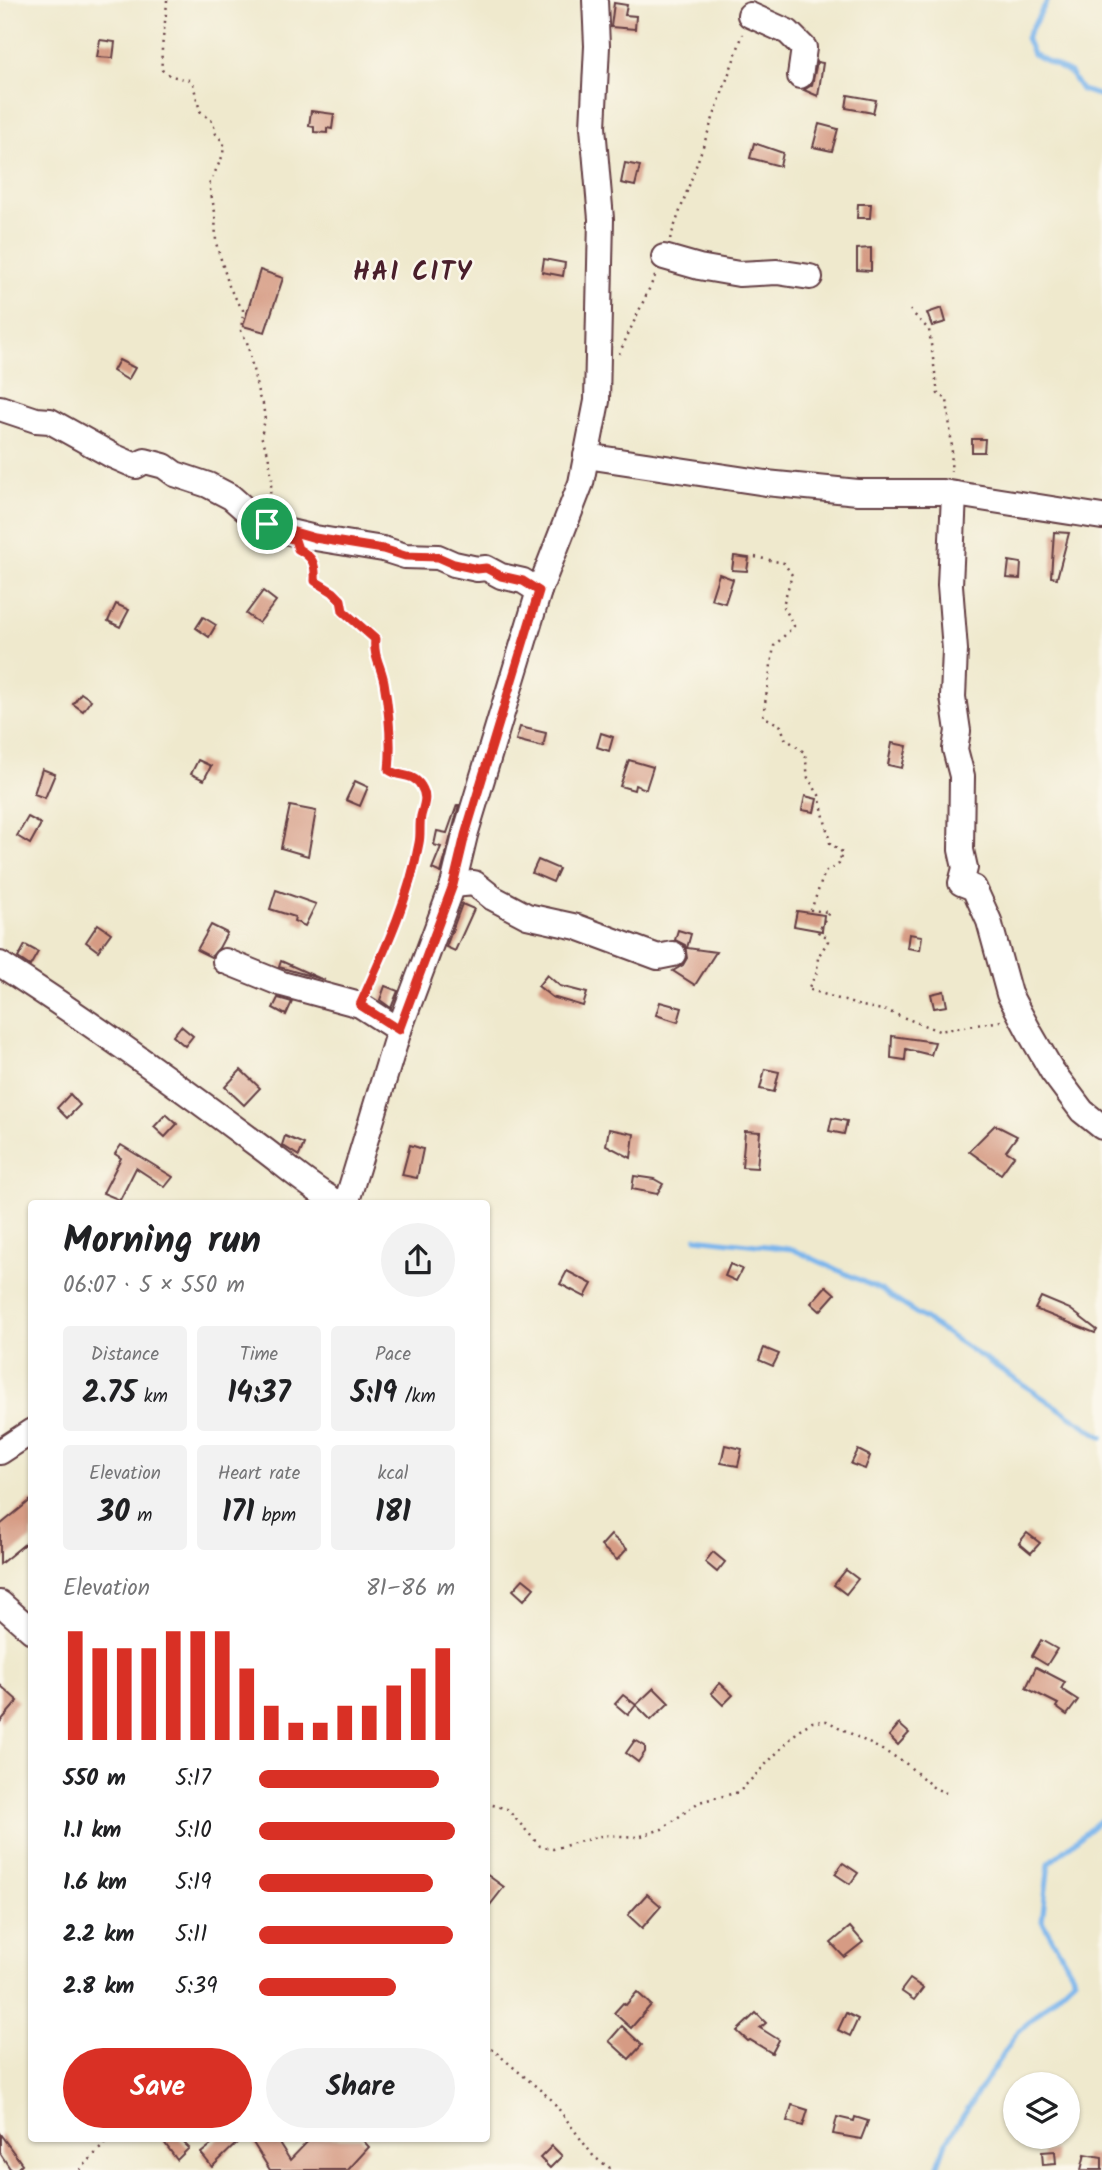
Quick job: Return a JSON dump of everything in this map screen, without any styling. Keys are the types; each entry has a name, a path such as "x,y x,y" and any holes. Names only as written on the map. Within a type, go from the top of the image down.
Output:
{"street":[{"path":"346,1200 399,1030 453,885 465,835 539,591 581,483 597,401 601,219 593,127 597,46 595,0"},
{"path":"750,15 788,32 804,48 800,76"},
{"path":"664,257 739,274 777,272 810,277"},
{"path":"0,408 36,420 50,421 136,466 145,461 164,466 175,474 208,485 231,497 256,519 267,524 315,538 383,549 405,556 438,557 454,564 477,569 486,568 501,576 523,581 539,591"},
{"path":"586,456 766,483 845,491 954,494 1102,517"},
{"path":"954,494 950,584 955,650 953,697 958,731 955,749 962,776 961,850 965,868 961,883 974,888 989,920 1009,994 1052,1070 1082,1111 1102,1127"},
{"path":"453,885 474,883 493,898 527,916 577,927 655,957 673,954"},
{"path":"225,961 282,984 360,1005 399,1030"},
{"path":"0,964 66,1007 256,1144 329,1200"},
{"path":"0,1452 28,1434"},
{"path":"0,1603 28,1628"}],"path":[{"path":"167,0 162,70 193,84 200,111 213,122 216,134 224,143 223,155 209,185 215,212 216,243 230,289 243,310 242,331 263,404 265,420 261,436 268,453 272,478 267,524"},
{"path":"619,353 664,257 750,15"},
{"path":"910,310 929,330 938,394 947,399 952,448 950,482 954,494"},
{"path":"308,555 314,562 315,581 333,592 341,600 343,611 375,639 373,653 382,674 390,730 389,770 394,774 413,777 420,783 426,796 419,842 407,888 386,947 360,1005"},
{"path":"755,557 785,563 792,575 783,605 794,626 774,646 762,716 780,726 785,738 805,753 808,778 819,795 830,843 842,852 839,864 825,872 811,910 829,912 818,932 827,937 828,941 818,957 817,972 808,989 857,1005 887,1011 939,1031 1022,1017"},
{"path":"490,1804 507,1809 540,1846 553,1849 604,1835 638,1837 662,1829 699,1802 739,1792 800,1729 812,1722 827,1721 903,1761 934,1788 946,1793"},
{"path":"490,2047 552,2100 594,2157 613,2170"},
{"path":"80,2170 106,2142"}],"building":[{"path":"614,3 627,5 625,15 636,16 635,29 611,27"},
{"path":"100,40 115,42 113,58 97,57"},
{"path":"817,62 823,63 818,96 804,90 812,85"},
{"path":"848,95 876,100 873,113 846,108"},
{"path":"311,111 334,114 332,129 327,128 327,133 314,132 314,127 309,126"},
{"path":"819,124 838,129 832,151 813,147"},
{"path":"754,143 783,153 780,166 750,158"},
{"path":"625,163 640,166 635,186 621,183"},
{"path":"858,204 871,204 870,218 857,218"},
{"path":"871,248 871,271 857,270 857,249"},
{"path":"544,259 565,263 563,276 542,272"},
{"path":"260,270 283,278 265,332 243,326"},
{"path":"942,308 946,322 932,326 927,313"},
{"path":"119,360 135,368 128,380 113,371"},
{"path":"972,439 985,439 984,452 972,452"},
{"path":"1054,532 1069,533 1057,578 1051,577"},
{"path":"734,556 749,558 747,571 732,570"},
{"path":"1009,561 1021,563 1020,579 1007,578"},
{"path":"719,574 733,579 725,603 711,599"},
{"path":"263,591 276,601 259,623 246,614"},
{"path":"116,604 129,610 120,627 108,621"},
{"path":"203,617 216,625 209,637 196,628"},
{"path":"81,693 91,700 83,711 73,704"},
{"path":"520,727 546,733 543,747 516,740"},
{"path":"601,733 613,737 609,751 597,747"},
{"path":"892,743 907,746 902,768 888,765"},
{"path":"198,760 211,766 204,780 191,774"},
{"path":"629,760 653,767 646,789 635,785 634,790 620,786"},
{"path":"42,769 55,774 45,798 34,794"},
{"path":"355,781 368,787 360,806 346,800"},
{"path":"805,796 817,799 814,812 802,810"},
{"path":"457,805 441,873 432,869 441,847 434,845 437,831 447,833"},
{"path":"290,806 316,811 308,856 281,848"},
{"path":"28,817 41,824 30,844 17,836"},
{"path":"538,860 559,869 553,882 532,873"},
{"path":"276,890 316,904 305,926 294,921 295,917 270,909"},
{"path":"462,904 474,909 455,951 446,947"},
{"path":"797,911 824,915 822,931 794,926"},
{"path":"98,924 111,933 98,951 86,942"},
{"path":"211,925 227,933 211,957 197,950"},
{"path":"678,930 691,934 687,948 716,952 695,985 673,971 683,965 687,958 685,945 675,940"},
{"path":"909,934 922,936 920,950 907,948"},
{"path":"25,945 38,952 30,966 18,958"},
{"path":"281,961 319,978 325,980 279,967"},
{"path":"547,975 560,986 587,993 583,1006 552,997 538,986"},
{"path":"385,986 398,991 391,1008 380,1000"},
{"path":"944,991 947,1006 934,1008 931,994"},
{"path":"278,998 292,1002 286,1015 273,1008"},
{"path":"660,1002 682,1008 678,1022 656,1015"},
{"path":"181,1026 193,1036 185,1046 173,1036"},
{"path":"892,1036 935,1042 931,1055 906,1049 905,1060 891,1058"},
{"path":"765,1069 779,1072 774,1092 760,1089"},
{"path":"241,1070 260,1088 244,1105 225,1087"},
{"path":"70,1094 80,1105 67,1118 57,1108"},
{"path":"166,1114 177,1124 165,1137 154,1127"},
{"path":"832,1118 847,1121 844,1134 829,1131"},
{"path":"995,1125 1017,1136 1006,1151 1014,1156 1001,1174 969,1151"},
{"path":"609,1129 634,1134 631,1158 606,1145"},
{"path":"745,1131 760,1132 757,1168 742,1167"},
{"path":"285,1136 304,1144 299,1156 282,1145"},
{"path":"121,1145 173,1177 165,1187 136,1168 120,1200 103,1193 121,1158 115,1154"},
{"path":"410,1145 423,1149 417,1178 402,1175"},
{"path":"634,1176 654,1179 663,1184 657,1194 632,1189"},
{"path":"730,1264 742,1269 736,1281 725,1276"},
{"path":"567,1271 592,1284 585,1297 560,1284"},
{"path":"826,1286 835,1294 820,1311 811,1303"},
{"path":"1041,1297 1070,1309 1097,1330 1095,1333 1035,1309"},
{"path":"764,1348 779,1354 773,1366 759,1360"},
{"path":"725,1445 742,1449 738,1466 721,1463"},
{"path":"858,1450 870,1456 865,1469 851,1464"},
{"path":"28,1502 28,1541 0,1564 0,1525"},
{"path":"1027,1533 1040,1543 1031,1553 1019,1543"},
{"path":"611,1535 627,1549 617,1560 601,1546"},
{"path":"713,1552 725,1562 717,1572 705,1562"},
{"path":"846,1570 858,1579 846,1594 834,1585"},
{"path":"523,1579 534,1588 524,1600 513,1590"},
{"path":"1041,1640 1057,1649 1047,1665 1032,1656"},
{"path":"1036,1667 1065,1682 1061,1689 1078,1700 1067,1715 1056,1707 1058,1704 1026,1688"},
{"path":"720,1683 733,1695 723,1705 711,1693"},
{"path":"0,1685 18,1701 0,1722"},
{"path":"654,1688 669,1703 651,1720 636,1705"},
{"path":"623,1695 636,1705 628,1715 615,1704"},
{"path":"899,1724 909,1733 898,1745 889,1736"},
{"path":"635,1740 645,1746 645,1752 638,1762 626,1753"},
{"path":"843,1863 858,1873 850,1884 835,1874"},
{"path":"490,1877 504,1887 490,1905"},
{"path":"647,1894 661,1906 642,1928 628,1915"},
{"path":"850,1927 863,1942 844,1957 831,1943"},
{"path":"910,1979 923,1988 914,2000 901,1991"},
{"path":"637,1992 651,2005 631,2028 614,2013 623,2003 626,2005"},
{"path":"756,2013 766,2023 760,2028 779,2040 772,2053 748,2041 737,2031"},
{"path":"846,2013 858,2019 850,2036 838,2030"},
{"path":"622,2026 642,2045 629,2059 609,2041"},
{"path":"792,2105 808,2110 803,2126 787,2121"},
{"path":"837,2117 854,2121 855,2117 868,2121 861,2139 833,2134"},
{"path":"0,2134 22,2164 16,2170 11,2170 0,2153"},
{"path":"164,2142 183,2142 189,2148 177,2160"},
{"path":"215,2142 238,2142 212,2167 201,2153"},
{"path":"252,2142 279,2142 290,2160 307,2142 365,2142 369,2147 348,2170 270,2170"},
{"path":"552,2146 562,2156 550,2168 540,2158"},
{"path":"1055,2151 1056,2164 1043,2165 1042,2152"},
{"path":"1085,2154 1102,2157 1102,2170 1081,2170"}],"waterway":[{"path":"1048,0 1026,38 1033,54 1070,73 1081,90 1102,96"},
{"path":"696,1238 792,1249 881,1290 1102,1437"},
{"path":"936,2170 946,2142 1016,2034 1075,1978 1042,1921 1049,1863 1102,1819"}],"district":[{"name":"HAI CITY","path":"413,273"}],"route":[{"path":"267,524 315,538 383,549 405,556 438,557 477,569 486,568 501,576 523,581 539,591 465,835 453,885 399,1030 360,1005 386,947 407,888 419,842 426,796 420,783 413,777 394,774 389,770 390,730 382,674 373,653 375,639 343,611 341,600 333,592 315,581 314,562 298,549 295,540 275,533 267,524"}]}
